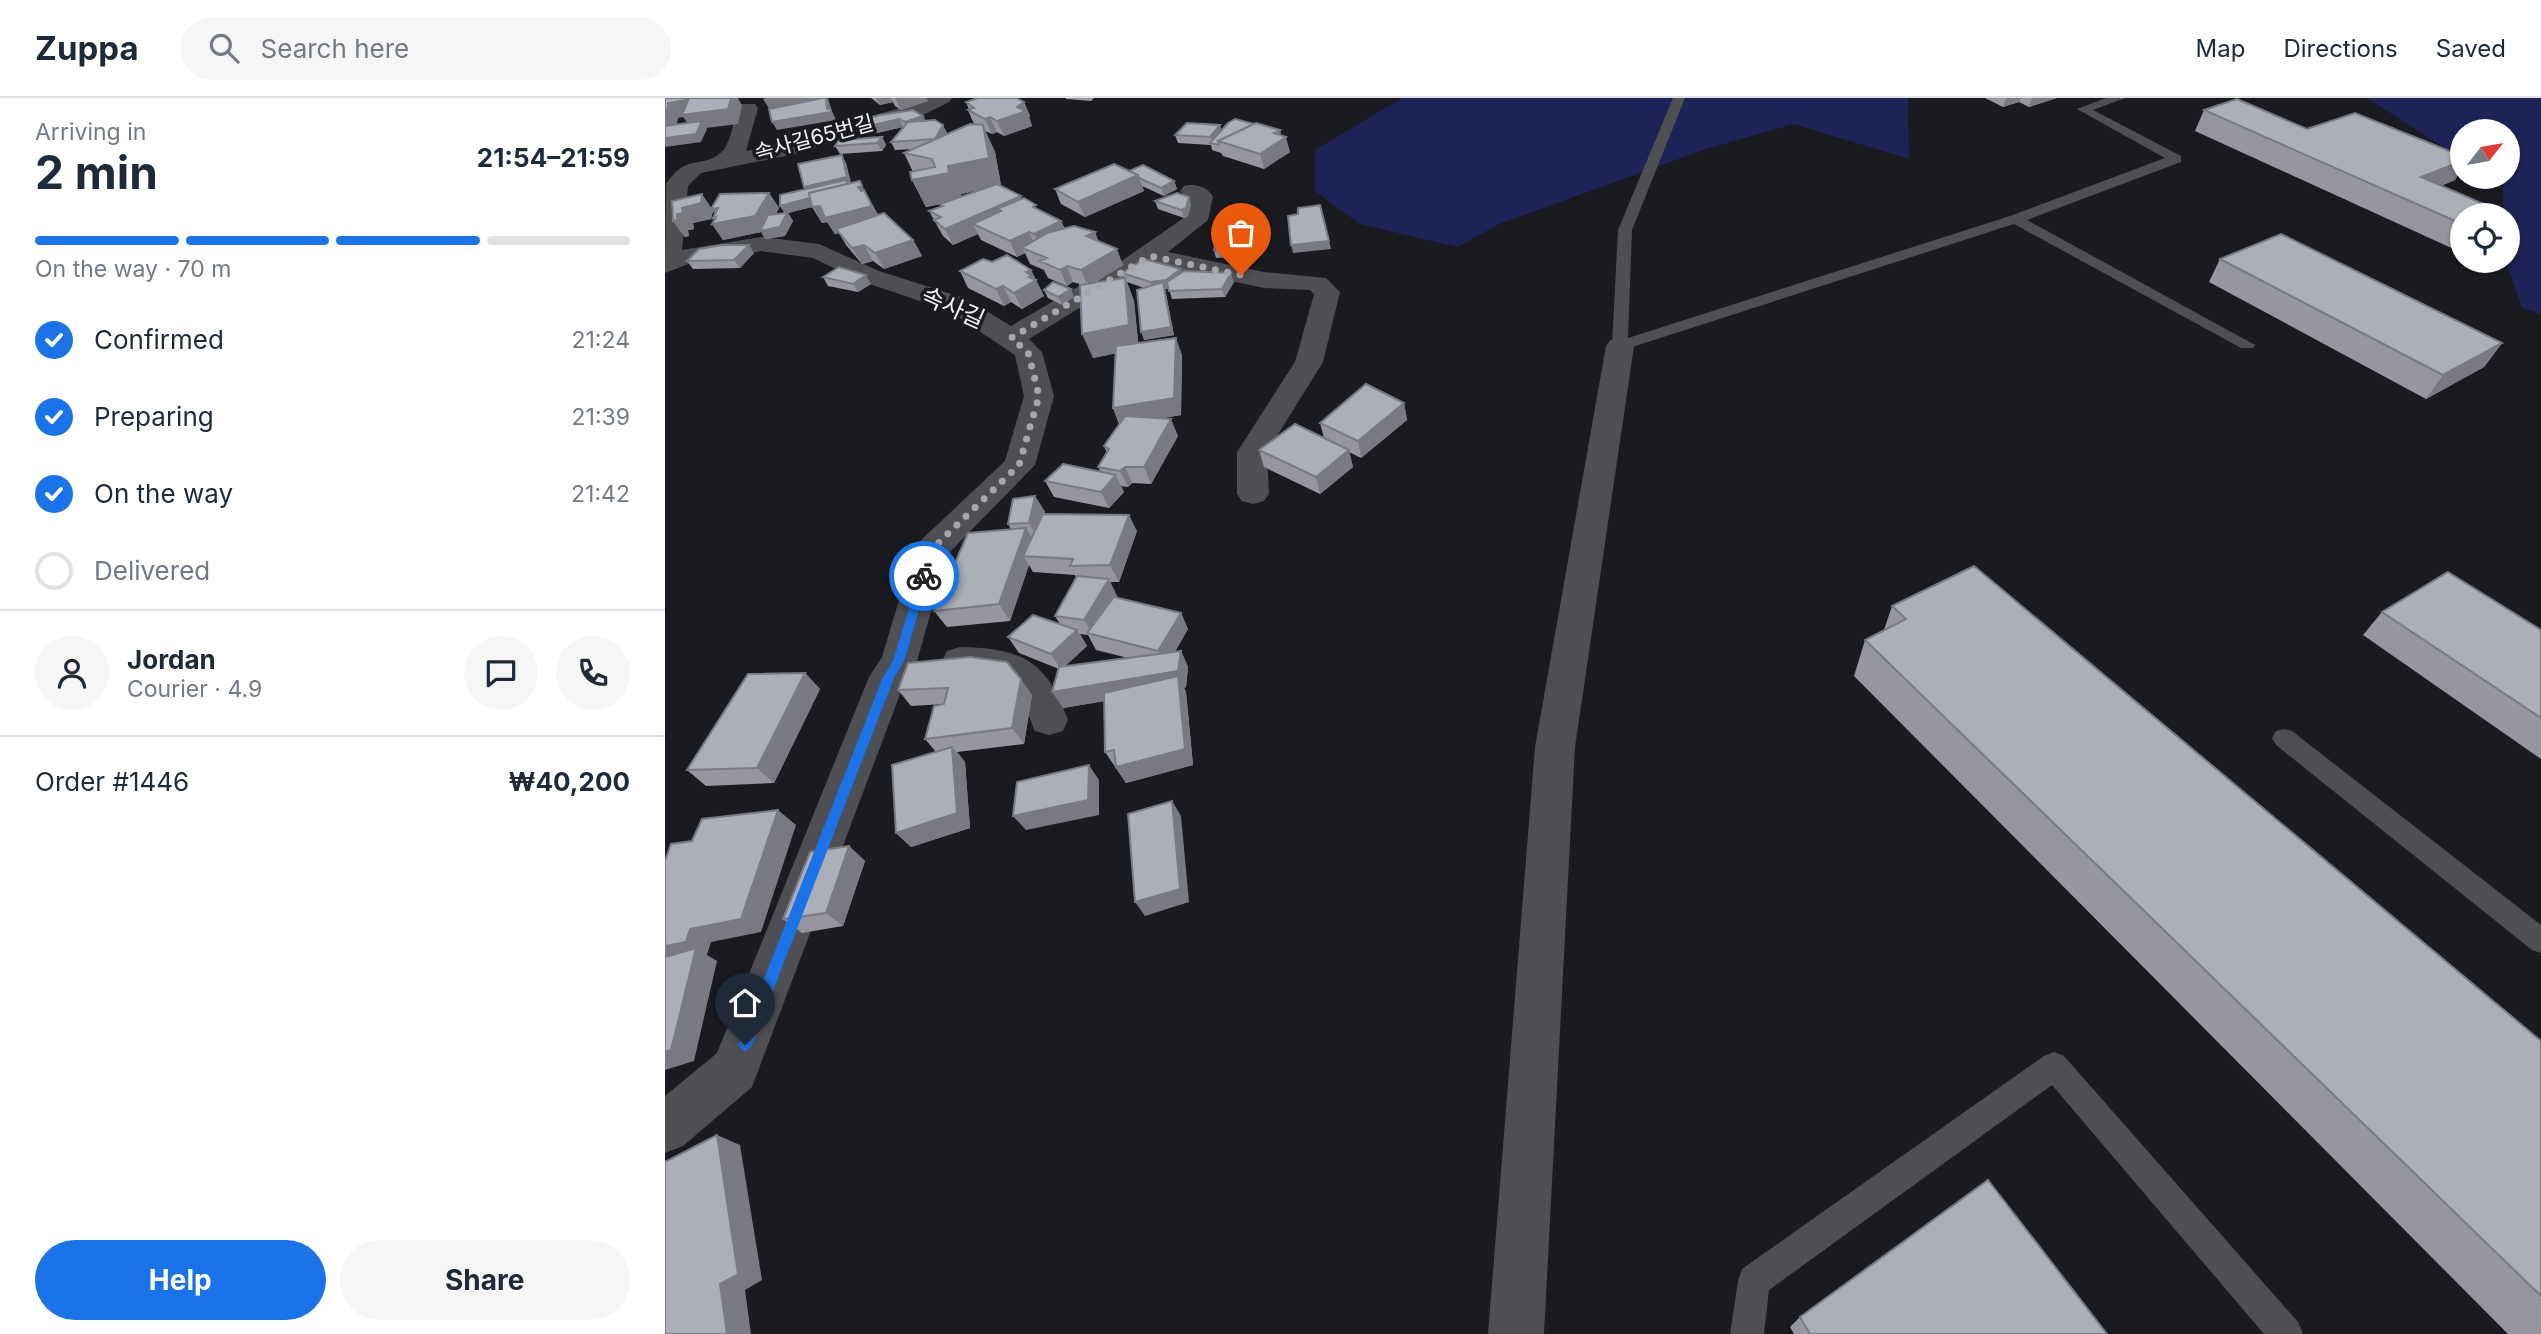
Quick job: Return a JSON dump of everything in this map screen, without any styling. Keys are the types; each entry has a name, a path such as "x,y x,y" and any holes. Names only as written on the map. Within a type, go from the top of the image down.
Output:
{"street":[{"name":"속사길65번길","path":"665,170 797,147 918,110 942,98"},
{"name":"속사길65번길","path":"723,162 736,150 748,108"},
{"path":"666,264 677,184 694,167"},
{"path":"1011,338 1150,256 1196,220 1201,196 1192,191"},
{"name":"속사길","path":"665,1128 735,1069 888,677 899,661 931,550 1019,465 1039,396 1028,352 1011,338 958,305 870,276 819,251 761,244 685,257 666,264"},
{"path":"1150,256 1264,280 1317,283 1327,292 1309,362 1252,452 1253,494"},
{"path":"1516,1334 1555,747 1620,346"},
{"path":"899,661 979,660 1023,671 1041,693 1049,720"}],"lane":[{"path":"1679,98 1625,230 1620,346 2015,219 2176,159 2083,109 2119,98"},
{"path":"2015,219 2247,345"},
{"path":"2284,738 2541,941"},
{"path":"1747,1334 1754,1281 2054,1066 2286,1334"}],"shaded area":[{"path":"1402,98 1908,98 1909,159 1794,124 1706,149 1499,224 1458,247 1360,224 1315,191 1315,150"},
{"path":"2367,98 2541,98 2541,313 2522,308 2510,273 2520,273 2520,203 2503,203 2503,189 2520,189 2520,119 2450,119 2450,151"}],"building":[{"path":"665,98 686,100 668,103 668,109 665,110"},
{"path":"689,98 731,98 728,109 682,115"},
{"path":"826,98 827,109 830,108 831,112 772,122 769,109"},
{"path":"978,98 1016,98 1024,102 1017,107 1026,111 997,121 990,117 985,119 968,110 974,108 966,102"},
{"path":"2237,99 2307,129 2355,113 2450,151 2450,166 2421,177 2481,203 2450,203 2450,219 2204,110"},
{"path":"913,110 923,116 905,122 899,119 864,127 863,120"},
{"path":"1235,119 1254,124 1218,141 1219,145 1210,143 1228,123"},
{"path":"935,120 943,125 935,139 891,142 908,122"},
{"path":"702,121 696,134 665,138 665,126"},
{"path":"1187,123 1220,125 1210,137 1175,135"},
{"path":"1256,123 1280,130 1274,133 1286,137 1260,154 1218,141"},
{"path":"970,124 983,125 989,158 948,166 949,173 912,180 910,172 935,167 932,159 904,153"},
{"path":"882,137 877,143 835,146 839,140"},
{"path":"842,155 847,177 804,187 798,164"},
{"path":"1114,164 1138,175 1078,202 1055,189"},
{"path":"1143,165 1174,181 1161,188 1129,171"},
{"path":"846,180 847,184 809,193 810,198 780,206 780,195"},
{"path":"860,181 862,186 858,187 861,191 864,190 872,206 825,218 820,206 812,207 809,193"},
{"path":"997,184 1021,196 945,229 934,220 941,217 929,211 943,206 940,204"},
{"path":"769,193 755,216 712,224 718,208 711,209 720,194"},
{"path":"1177,193 1189,197 1186,208 1181,210 1155,201"},
{"path":"702,194 701,203 682,208 683,213 677,214 677,220 673,221 672,201"},
{"path":"1024,198 1036,205 1033,207 1061,221 1034,234 1029,232 1010,241 973,224 1001,211 997,209"},
{"path":"1320,205 1329,241 1291,245 1288,216 1298,214 1298,208"},
{"path":"787,213 780,227 760,231 768,215"},
{"path":"884,213 913,240 875,253 864,245 852,248 836,229"},
{"path":"1247,214 1245,247 1214,250 1220,217"},
{"path":"1074,226 1095,232 1086,236 1117,249 1081,270 1067,266 1060,270 1040,261 1047,258 1022,248 1047,233"},
{"path":"2281,234 2502,343 2443,375 2220,259"},
{"path":"722,245 749,245 734,260 687,261 699,249"},
{"path":"1007,255 1031,270 1026,272 1036,280 1014,293 1003,286 996,289 960,271 983,259 992,262"},
{"path":"1144,259 1181,269 1166,280 1150,282 1122,273"},
{"path":"839,267 866,275 853,284 823,277"},
{"path":"1184,271 1231,273 1222,289 1169,291 1167,282"},
{"path":"1125,278 1129,325 1082,334 1080,285"},
{"path":"1053,282 1071,289 1058,297 1044,290"},
{"path":"1163,282 1171,327 1141,332 1137,290"},
{"path":"1176,338 1174,398 1113,408 1116,346"},
{"path":"1366,384 1404,403 1358,441 1320,423"},
{"path":"1125,416 1171,419 1144,467 1125,467 1120,471 1098,467 1109,449 1104,446"},
{"path":"1295,424 1349,450 1316,477 1259,450"},
{"path":"1063,464 1116,475 1101,492 1045,481"},
{"path":"1035,496 1029,523 1008,524 1013,499"},
{"path":"1043,514 1129,515 1110,565 1070,566 1073,559 1023,556"},
{"path":"1026,528 999,604 934,611 968,533"},
{"path":"1974,566 2541,1041 2541,1296 1865,640 1906,619 1892,606"},
{"path":"2448,572 2541,630 2541,718 2382,612"},
{"path":"1077,576 1109,579 1084,620 1055,616"},
{"path":"1114,597 1181,613 1158,651 1087,633"},
{"path":"1033,615 1077,630 1051,654 1008,637"},
{"path":"1181,651 1178,671 1052,692 1059,667"},
{"path":"970,657 1007,662 1021,679 1012,728 925,739 934,706 944,704 948,688 898,690 908,663"},
{"path":"805,673 757,768 687,770 748,674"},
{"path":"1178,676 1185,749 1116,767 1114,750 1105,752 1104,693"},
{"path":"952,747 957,813 896,833 892,765"},
{"path":"1089,765 1088,800 1013,816 1017,782"},
{"path":"1172,801 1180,889 1135,902 1128,814"},
{"path":"778,810 741,919 690,929 686,942 665,946 665,861 671,844 692,841 702,819"},
{"path":"849,846 826,913 783,919 810,852"},
{"path":"696,948 671,1050 665,1052 665,957"},
{"path":"717,1135 738,1274 720,1284 727,1334 665,1334 665,1162"},
{"path":"1988,1180 2107,1334 1810,1334 1800,1317"}],"way so far":[{"path":"924,576 931,550 1019,465 1039,396 1028,352 1011,338 1150,256 1241,275"}],"route":[{"path":"745,1045 888,677 899,661 924,576"}]}
